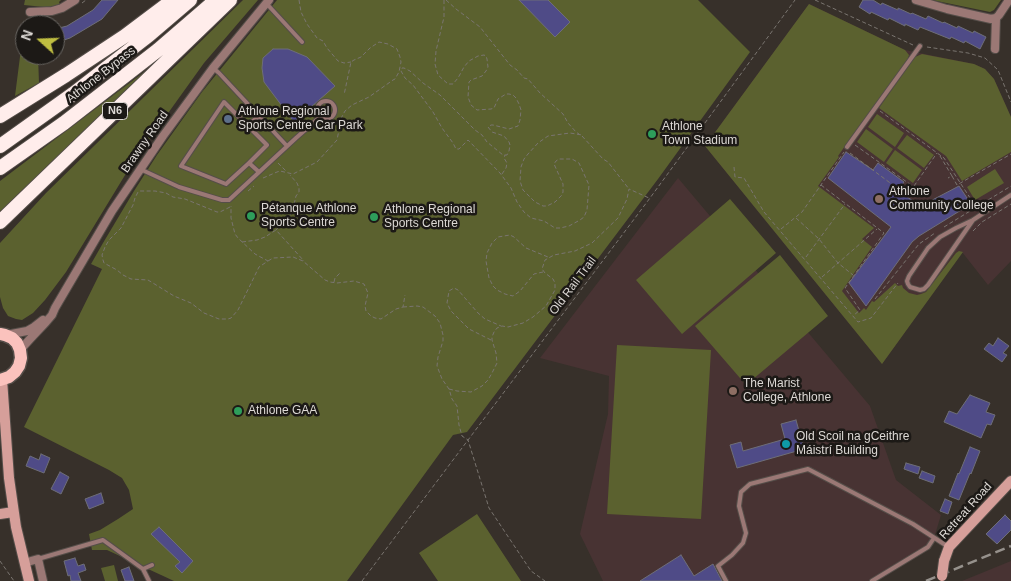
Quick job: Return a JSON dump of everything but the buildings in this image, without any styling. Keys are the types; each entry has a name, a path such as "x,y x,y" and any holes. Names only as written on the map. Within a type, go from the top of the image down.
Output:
{"highway":[{"path":"0,116 125,36 173,0"},
{"name":"Athlone Bypass","path":"0,146 73,94 149,35 190,0"},
{"name":"Athlone Bypass","path":"0,168 64,123 150,56 216,0"},
{"name":"N6","path":"0,222 230,0"}],"main road":[{"path":"3,334 12,338 17,343 21,358 15,372 1,380 13,512 29,581"},
{"name":"Retreat Road","path":"941,578 949,547 1011,481"},
{"path":"0,514 13,512"}],"street":[{"path":"30,12 52,11 62,8 75,0"},
{"path":"916,0 964,13 991,19 996,18"},
{"path":"995,49 996,18 1009,0"},
{"name":"Brawny Road","path":"20,350 52,314 112,211 194,92 267,2"},
{"name":"Brawny Road","path":"3,334 30,330 55,308"},
{"path":"24,563 38,559 43,581"}],"lane":[{"path":"267,2 302,42"},
{"path":"847,147 920,46"},
{"path":"213,68 287,146"},
{"path":"224,102 267,145 249,164 226,184 181,166 224,102"},
{"path":"327,102 333,105 335,110 332,117 326,119 320,117 318,108 321,104 327,102"},
{"path":"248,126 259,116"},
{"path":"140,169 179,187 222,200 229,200 320,117"},
{"path":"249,164 259,172"},
{"path":"973,220 928,285 920,290 910,287 907,280 908,276 928,248 940,237 973,220 1011,195"},
{"path":"726,581 718,566 743,543 746,533 739,506 741,492 750,484 808,469 913,524 949,547"},
{"path":"872,581 928,547 934,538"},
{"path":"38,559 103,540 144,569 149,581"},
{"path":"144,569 152,565"}],"path":[{"path":"298,0 301,12 317,38 324,41 327,48 338,61 344,64 351,62"},
{"path":"445,0 480,27 510,65 524,78 528,79 563,114 568,123 608,162 629,189 650,198"},
{"path":"445,0 444,17 436,51 435,64 438,75 448,84 453,84 469,61 478,56 486,56 488,63 486,71 482,76 469,82 468,97 471,105 481,111 494,108 498,99 506,94 513,96 518,101 521,112 518,126 509,129 493,125 488,127 496,135 504,136 510,145 509,152 504,155"},
{"name":"Old Rail Trail","path":"362,581 650,198 795,0"},
{"path":"502,175 507,163 504,155 487,142 440,95 409,70 402,68 405,78 413,85 433,112 456,149 459,149 468,140 484,154 502,175 523,210 531,218 544,221 555,228 575,223 584,217 588,210 589,185 579,164 572,159 559,159 556,161 554,164 563,184 563,192 555,202 547,206 536,202 523,190 520,180 521,167 524,159 538,142 548,136 570,133 582,135"},
{"path":"875,108 944,158 976,207"},
{"path":"851,142 918,190"},
{"path":"780,230 802,212 846,149 909,197"},
{"path":"939,154 957,185 1011,154"},
{"path":"914,187 939,154"},
{"path":"242,242 257,240 276,230 292,213 299,188 297,183 274,159"},
{"path":"734,168 735,177 744,178 758,204 858,322 871,318 898,283"},
{"path":"948,178 952,176"},
{"path":"821,185 884,233 845,288 860,310 853,316"},
{"path":"492,340 470,329 451,312 446,303 449,291 454,288 458,290 485,319 502,326 508,327 523,323 534,317 546,306 555,290 555,283 542,269 543,262 554,255 561,255 586,247 598,238 618,218 627,199 629,189"},
{"path":"135,198 121,228 109,240 102,255 104,263 131,279 148,280 174,296 191,303 204,313 219,319 228,319 238,310 259,267 273,258 287,256 299,259 325,280 333,283 354,281 364,284 368,293 366,310 375,318 381,319 403,307 417,306 423,307 435,316 440,323 443,335 437,362 440,373 457,406 462,436 468,440 489,508 531,571 545,581"},
{"path":"805,258 846,204"},
{"path":"231,206 234,231 242,242 255,254 268,261"},
{"path":"796,217 819,239 838,263 854,275"},
{"path":"821,278 878,228"},
{"path":"276,230 306,264"},
{"path":"544,272 534,274 520,291 513,296 497,290 493,286 486,261 494,240 498,237 510,235 526,248 552,257"},
{"path":"333,283 340,273"},
{"path":"403,307 405,295"},
{"path":"449,388 457,391 471,392 488,380 497,363 492,337 497,328 502,326"},
{"path":"0,561 14,581"}],"shaded area":[{"name":"Athlone Community College","path":"809,4 905,50 974,64 985,69 994,79 1011,117 1011,261 988,285 962,252 882,364 705,146"},
{"name":"The Marist College, Athlone","path":"678,178 870,406 896,480 941,515 930,546 872,581 603,581 580,534 608,414 609,376 540,358"},
{"path":"1011,561 1011,581 962,581"}],"green space":[{"path":"25,0 61,0 59,2 60,5 44,7 24,5"},
{"path":"243,0 258,0 204,63 133,162 66,272 33,313 22,320 8,316 3,308 0,297 0,243 46,193"},
{"path":"277,0 698,0 750,52 658,179 467,432 453,435 347,581 174,581 107,550 92,550 89,534 100,530 133,509 129,490 122,478 109,470 24,427 102,269 91,264 103,243 157,155 202,92"},
{"path":"932,0 1001,0 994,10 990,12"},
{"path":"809,4 905,50 909,55 907,61 818,186 874,228 862,239 872,247 842,291 859,313 864,308 866,310 872,301 874,302 895,283 898,286 902,285 909,293 921,294 926,292 956,253 959,251 963,252 882,364 705,146"},
{"path":"922,54 974,64 985,69 994,79 1011,117 1011,152 962,181 946,156 879,108 915,57"},
{"path":"19,65 38,65 39,83 15,96"},
{"path":"150,69 9,205 0,211 0,181"},
{"path":"877,114 904,133 895,147 868,127"},
{"path":"866,129 893,149 884,162 857,142"},
{"path":"907,135 934,155 924,168 897,148"},
{"path":"895,150 922,170 913,183 886,163"},
{"path":"995,169 1004,183 975,200 967,187"},
{"path":"730,199 776,253 682,334 636,280"},
{"path":"780,255 828,316 746,385 695,326"},
{"path":"617,345 711,350 701,519 607,514"},
{"path":"477,514 521,581 438,581 419,553"},
{"path":"114,565 118,581 105,581 101,568"}],"railway":[{"path":"926,581 1011,546"}],"place":[{"name":"Athlone Regional Sports Centre Car Park","path":"228,119"},
{"name":"Athlone Town Stadium","path":"652,134"},
{"name":"Athlone Community College","path":"879,199"},
{"name":"Pétanque Athlone Sports Centre","path":"251,216"},
{"name":"Athlone Regional Sports Centre","path":"374,217"},
{"name":"The Marist College, Athlone","path":"733,391"},
{"name":"Athlone GAA","path":"238,411"},
{"name":"Old Scoil na gCeithre Máistrí Building","path":"786,444"}]}
